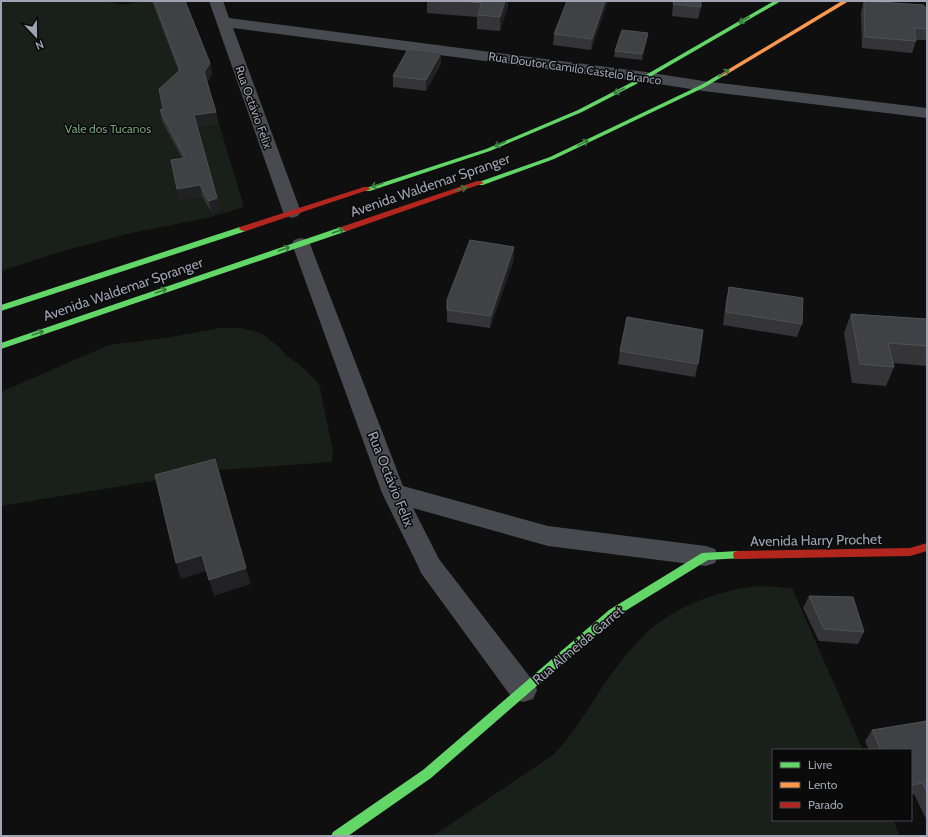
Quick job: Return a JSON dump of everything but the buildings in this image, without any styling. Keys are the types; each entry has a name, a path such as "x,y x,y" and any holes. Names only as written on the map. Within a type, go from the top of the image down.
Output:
{"main road":[{"name":"Avenida Waldemar Spranger","path":"1,308 292,212 488,150 580,111 646,77 778,1"},
{"name":"Avenida Waldemar Spranger","path":"1,346 552,158 703,86 846,1"},
{"name":"Avenida Harry Prochet","path":"706,556 910,552 927,547"},
{"name":"Rua Almeida Garret","path":"337,836 427,774 613,613 706,556"}],"street":[{"name":"Rua Octávio Felix","path":"216,1 292,212"},
{"name":"Rua Doutor Camilo Castelo Branco","path":"224,22 646,77 703,86 927,114"},
{"name":"Rua Octávio Felix","path":"301,244 394,493 430,566 523,690"},
{"path":"394,493 548,536 706,556"}],"green space":[{"name":"Vale dos Tucanos","path":"1,1 107,1 123,5 141,1 182,1 244,207 207,218 131,233 59,252 1,271"},
{"path":"221,328 240,328 261,333 301,366 319,384 333,451 332,462 219,470 1,506 1,392 109,345 165,338"},
{"path":"758,586 792,588 863,749 772,749 772,821 893,821 900,836 433,836 553,755 574,730 603,686 632,648 663,619 702,600 744,588"}],"traffic: fast":[{"path":"367,189 488,150 580,111 646,77 778,1"},
{"path":"480,183 552,158 703,86 722,75"},
{"path":"1,308 243,229"},
{"path":"1,346 344,229"},
{"path":"337,836 427,774 613,613 706,556 738,555"}],"traffic: slow":[{"path":"722,75 846,1"}],"traffic: jam":[{"path":"344,229 480,183"},
{"path":"243,229 367,189"},
{"path":"738,555 910,552 927,547"}]}
